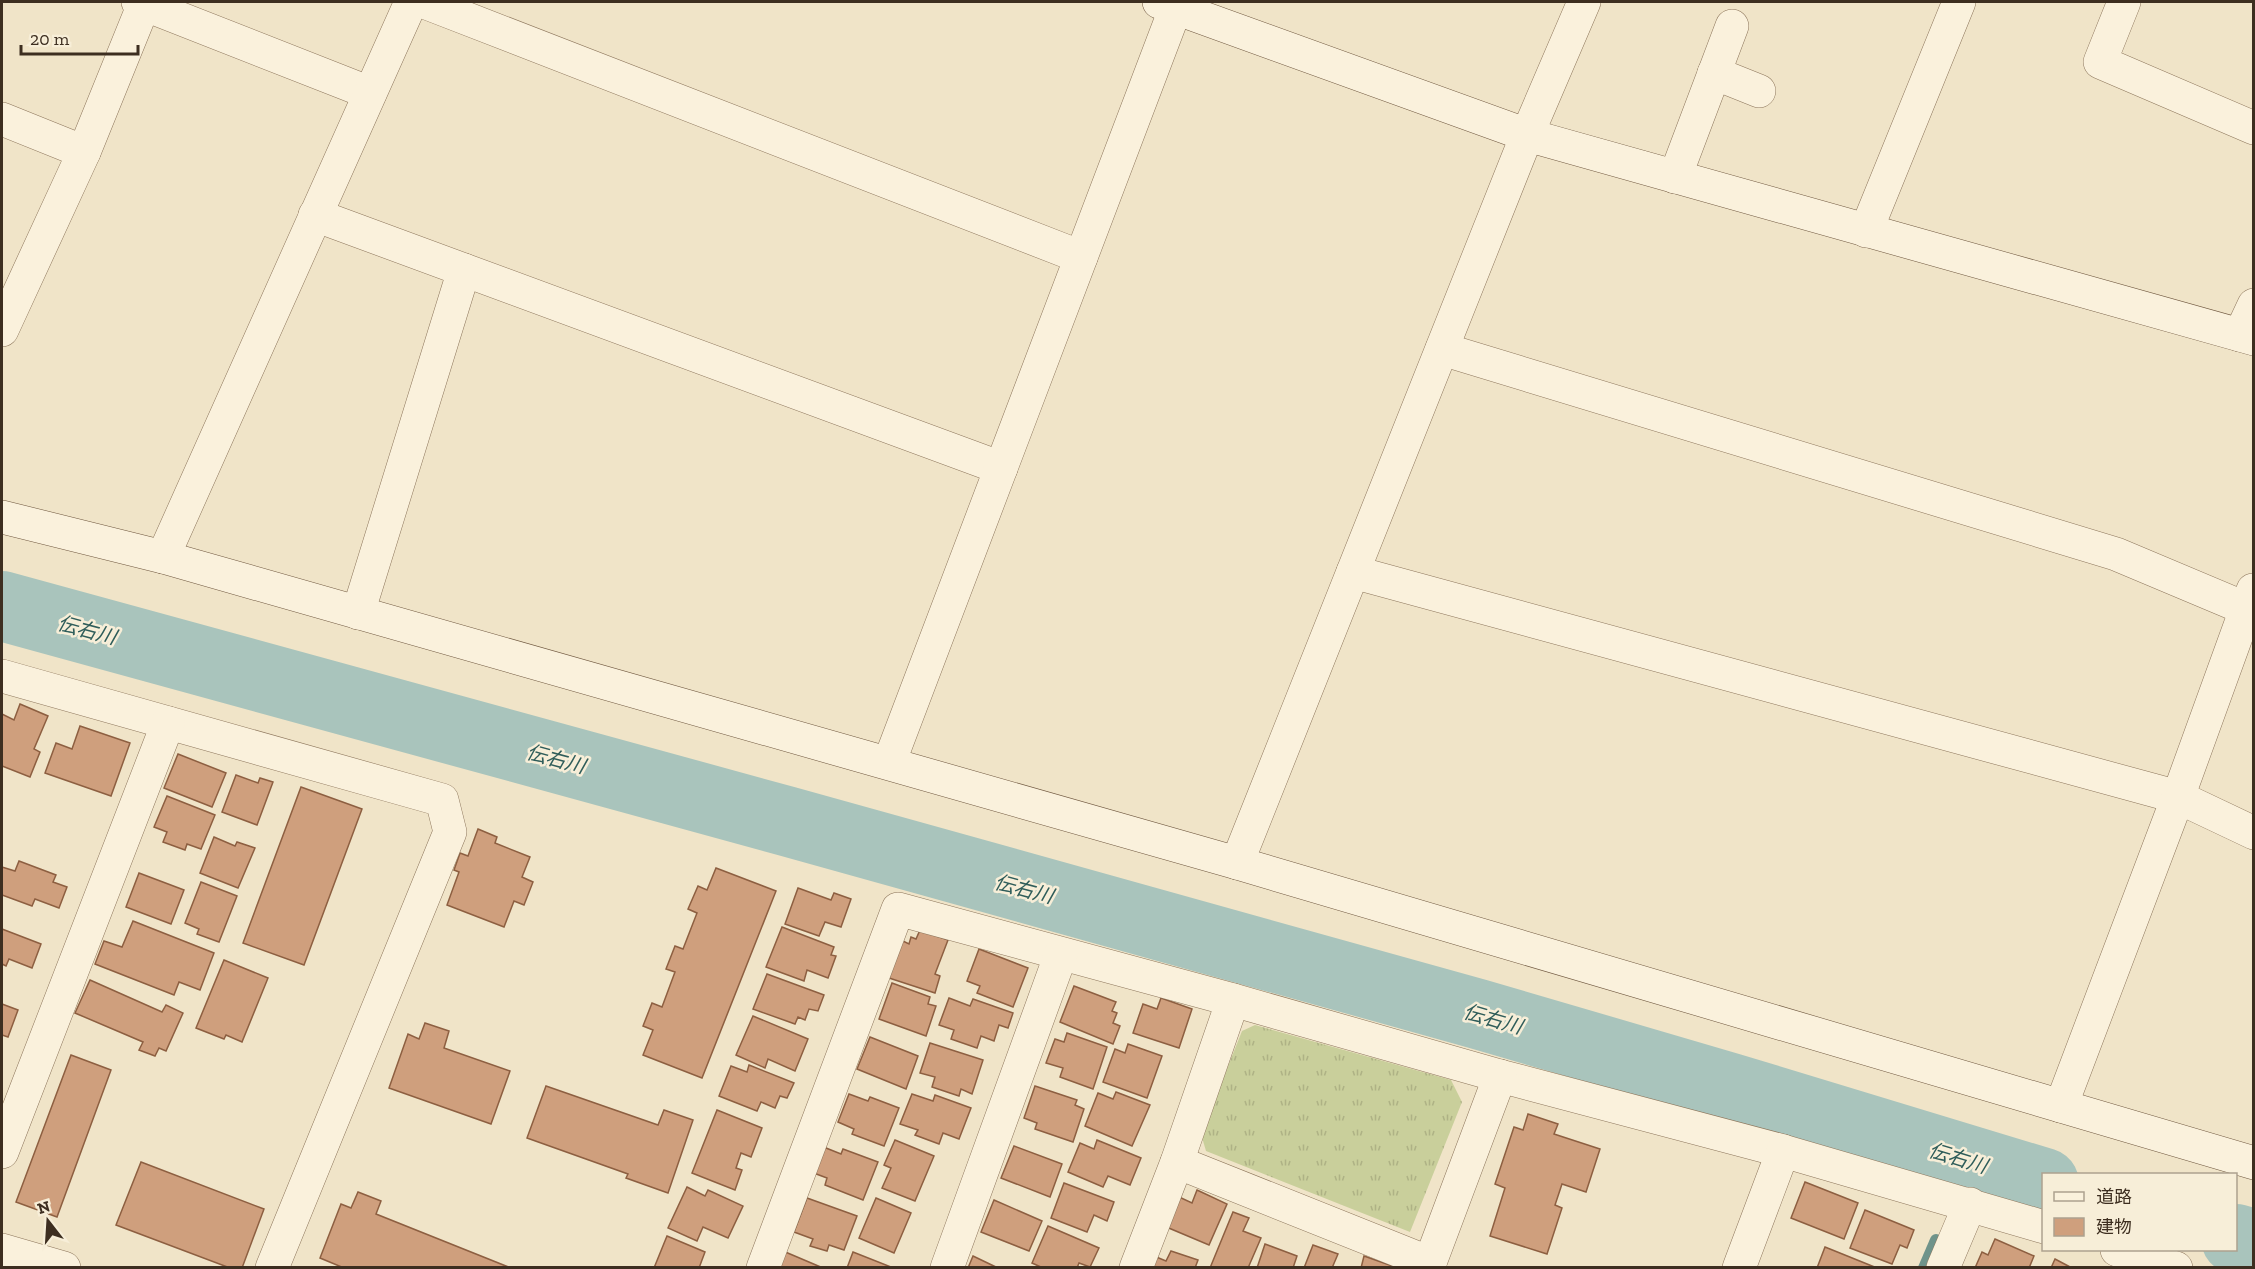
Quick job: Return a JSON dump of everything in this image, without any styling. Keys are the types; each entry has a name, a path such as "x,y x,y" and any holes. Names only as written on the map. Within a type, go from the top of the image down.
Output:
{"street":[{"path":"163,557 411,2"},
{"path":"424,2 1081,256"},
{"path":"1237,863 1527,135 1584,2"},
{"path":"1866,231 1959,2"},
{"path":"2124,2 2100,62 2253,128"},
{"path":"2,330 84,152 141,3 370,93"},
{"path":"889,764 1081,256 1167,4 1527,135 2247,337 2253,304"},
{"path":"1675,177 1732,26"},
{"path":"1714,73 1759,91"},
{"path":"2,119 84,152"},
{"path":"315,215 1001,468"},
{"path":"358,613 465,270"},
{"path":"1442,349 2116,554 2251,604 2061,1106"},
{"path":"2,517 163,557 1237,863 2253,1163"},
{"path":"1353,572 2178,797 2253,833"},
{"path":"2,676 442,800 450,832 272,1268"},
{"path":"2,1152 168,723"},
{"path":"763,1268 898,909 1233,1000 1500,1076 1784,1151 2042,1227"},
{"path":"947,1268 1061,954"},
{"path":"1136,1268 1177,1162 1233,1000"},
{"path":"1177,1162 1429,1265 1500,1076"},
{"path":"1739,1268 1784,1151"},
{"path":"1943,1268 1970,1204"},
{"path":"2,1250 64,1268"},
{"path":"2120,1251 2176,1268"}],"green space":[{"path":"1255,1025 1451,1080 1462,1102 1410,1232 1206,1151 1201,1134 1242,1031"}],"building":[{"path":"20,704 48,716 34,749 40,752 30,777 2,766 2,714 14,720"},
{"path":"80,726 130,743 111,796 45,773 56,743 72,749"},
{"path":"178,754 226,773 212,807 164,788"},
{"path":"236,775 258,783 260,778 273,782 257,825 222,812"},
{"path":"301,787 362,809 304,965 243,943"},
{"path":"167,796 215,815 201,849 187,844 185,850 163,842 167,832 154,827"},
{"path":"478,829 497,837 495,843 530,857 522,877 533,882 524,905 514,901 504,927 447,905 459,872 454,870 460,853 468,856"},
{"path":"214,837 235,846 237,842 255,848 238,888 200,873"},
{"path":"19,861 56,875 53,882 67,887 59,908 35,899 32,906 2,895 2,867 15,871"},
{"path":"716,868 776,891 702,1078 643,1055 653,1030 643,1026 652,1003 662,1007 675,972 666,969 675,946 683,949 697,913 688,909 698,886 707,890"},
{"path":"139,873 184,890 171,924 126,907"},
{"path":"201,882 237,896 219,942 197,934 199,929 185,923"},
{"path":"798,888 831,900 834,893 851,899 841,927 825,922 819,936 785,924"},
{"path":"133,921 214,953 200,990 179,982 174,995 95,964 104,941 122,947"},
{"path":"782,927 834,947 831,955 836,956 828,978 807,970 804,981 766,967"},
{"path":"2,929 41,944 32,968 9,959 6,966 2,964"},
{"path":"920,930 948,940 935,974 940,976 935,993 889,978 901,940 909,944 911,937 916,939"},
{"path":"979,949 1028,968 1013,1007 977,993 980,986 967,981"},
{"path":"224,960 268,978 242,1042 226,1035 224,1039 196,1028"},
{"path":"767,974 824,995 818,1011 809,1009 805,1020 798,1017 795,1024 753,1009"},
{"path":"90,980 162,1012 166,1005 183,1013 166,1051 159,1048 155,1056 139,1050 143,1042 75,1013"},
{"path":"892,983 930,997 928,1004 936,1006 926,1036 879,1019"},
{"path":"1074,986 1116,1002 1112,1011 1117,1013 1113,1023 1120,1026 1113,1044 1060,1022"},
{"path":"949,998 970,1006 973,999 1013,1013 1008,1028 999,1025 994,1041 981,1036 977,1048 951,1039 954,1030 939,1025"},
{"path":"1161,998 1192,1009 1179,1048 1133,1033 1143,1004 1157,1009"},
{"path":"2,1004 18,1010 8,1037 2,1035"},
{"path":"753,1016 808,1039 795,1071 768,1059 765,1068 736,1055"},
{"path":"425,1023 449,1031 444,1048 510,1071 491,1124 389,1088 408,1034 419,1039"},
{"path":"1067,1033 1107,1047 1093,1089 1060,1077 1063,1068 1046,1063 1055,1039 1064,1042"},
{"path":"870,1037 918,1056 906,1089 857,1069"},
{"path":"930,1043 983,1060 972,1094 961,1089 959,1096 932,1087 935,1077 920,1073"},
{"path":"1128,1044 1162,1056 1147,1098 1103,1082 1115,1049 1125,1053"},
{"path":"71,1055 111,1070 57,1217 16,1202"},
{"path":"749,1065 794,1083 787,1098 780,1096 775,1108 761,1102 757,1111 719,1096 731,1066 747,1072"},
{"path":"546,1086 658,1125 664,1110 693,1120 668,1193 626,1178 628,1174 527,1138"},
{"path":"1035,1086 1077,1100 1075,1105 1084,1109 1073,1142 1035,1129 1037,1123 1024,1118"},
{"path":"1116,1092 1150,1105 1132,1146 1085,1126 1098,1093 1113,1099"},
{"path":"849,1094 868,1101 870,1097 899,1108 884,1146 852,1134 854,1129 838,1122"},
{"path":"912,1094 933,1101 935,1095 971,1108 959,1139 943,1133 939,1144 915,1135 918,1130 900,1124"},
{"path":"717,1110 762,1128 751,1157 741,1153 736,1168 742,1170 735,1190 692,1173"},
{"path":"1528,1114 1558,1124 1554,1134 1600,1149 1586,1192 1562,1184 1555,1205 1562,1208 1547,1254 1490,1236 1505,1188 1495,1184 1514,1127 1523,1130"},
{"path":"895,1140 934,1156 915,1201 882,1188 891,1168 884,1165"},
{"path":"1097,1140 1141,1158 1130,1185 1108,1176 1103,1187 1068,1172 1080,1143 1094,1149"},
{"path":"821,1146 841,1154 843,1149 878,1162 863,1200 825,1185 827,1178 811,1172"},
{"path":"1014,1146 1062,1164 1050,1197 1001,1178"},
{"path":"141,1162 264,1209 242,1268 230,1268 116,1225"},
{"path":"1805,1182 1858,1203 1844,1239 1791,1218"},
{"path":"1064,1183 1114,1202 1107,1221 1094,1215 1087,1232 1051,1218"},
{"path":"687,1187 705,1196 708,1190 743,1206 728,1238 703,1227 697,1241 668,1228"},
{"path":"1197,1190 1227,1204 1209,1245 1164,1226 1177,1196 1192,1203"},
{"path":"358,1192 381,1201 376,1214 511,1268 344,1268 320,1258 341,1204 351,1208"},
{"path":"807,1198 857,1216 844,1250 829,1245 827,1251 810,1246 813,1239 794,1232"},
{"path":"876,1198 911,1213 894,1253 859,1238"},
{"path":"994,1200 1042,1221 1029,1251 981,1232"},
{"path":"1865,1210 1914,1230 1907,1248 1900,1245 1892,1264 1850,1248"},
{"path":"1233,1212 1249,1218 1243,1231 1261,1238 1248,1268 1210,1268"},
{"path":"1048,1226 1099,1248 1090,1267 1079,1263 1077,1268 1043,1268 1032,1263"},
{"path":"667,1236 705,1252 699,1268 654,1268"},
{"path":"1995,1239 2034,1256 2029,1268 1975,1268 1982,1252 1988,1255"},
{"path":"1265,1244 1297,1256 1293,1268 1257,1268"},
{"path":"1313,1245 1338,1254 1332,1268 1304,1268"},
{"path":"1825,1247 1877,1268 1817,1268"},
{"path":"783,1251 823,1268 776,1268"},
{"path":"1171,1251 1198,1260 1195,1268 1150,1268 1154,1256 1166,1261"},
{"path":"853,1252 891,1267 891,1268 847,1268"},
{"path":"973,1256 998,1268 968,1268"},
{"path":"1364,1256 1398,1268 1361,1268"},
{"path":"2055,1259 2072,1268 2051,1268"}],"waterway":[{"name":"伝右川","path":"2,606 1478,1014 2042,1182"},
{"path":"1962,1180 1970,1161"},
{"name":"伝右川","path":"2237,1239 2254,1244"},
{"path":"1924,1268 1936,1240"}]}
